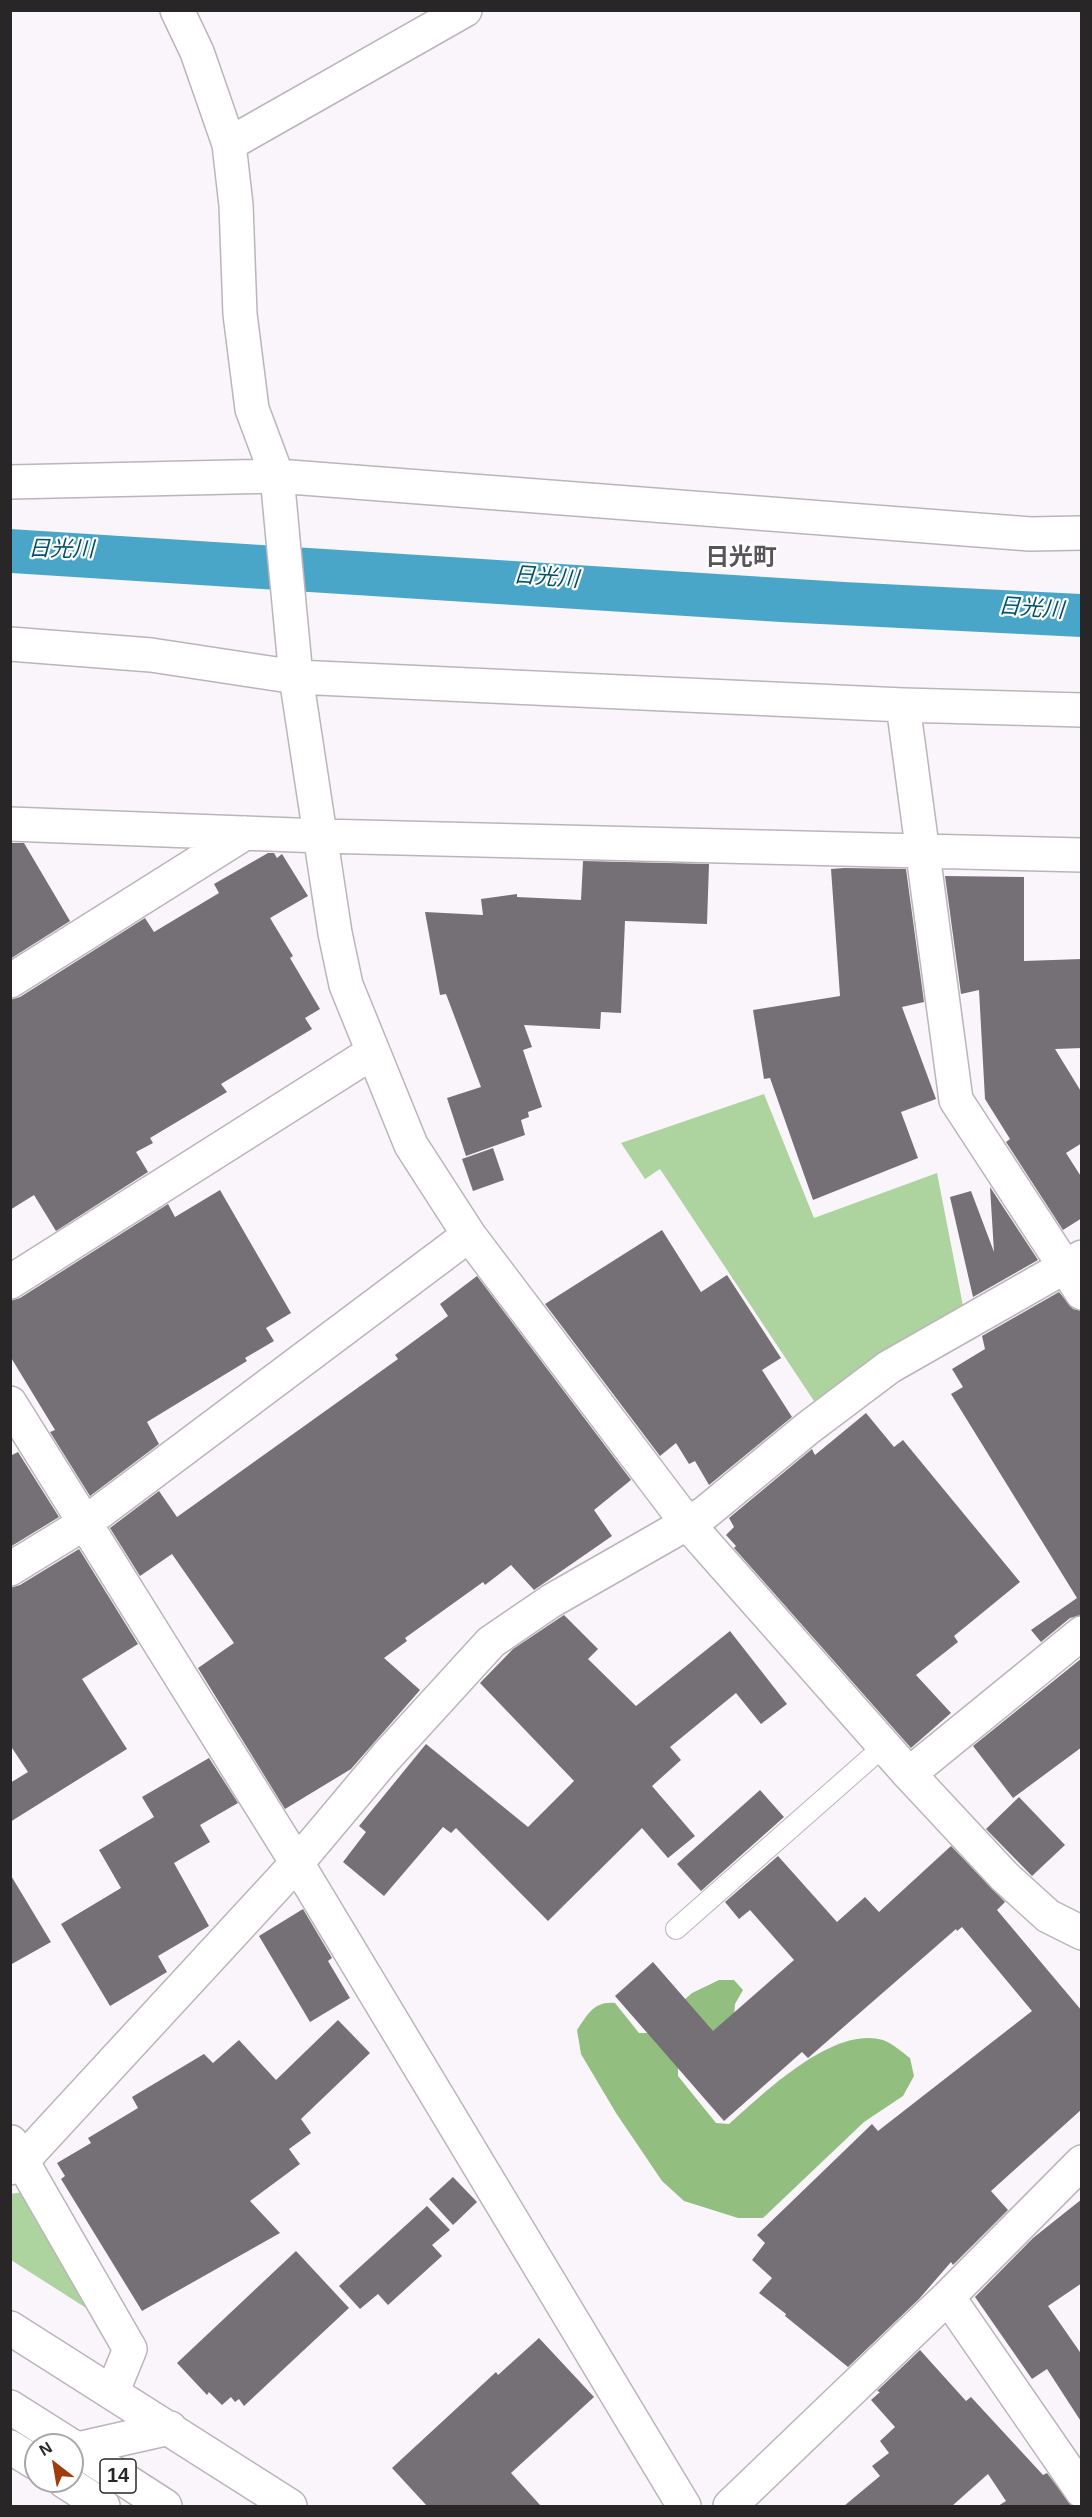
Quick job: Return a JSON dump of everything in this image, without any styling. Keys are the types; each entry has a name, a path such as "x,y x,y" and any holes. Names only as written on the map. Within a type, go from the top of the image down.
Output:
{"main road":[{"path":"177,10 197,52 229,144 236,205 240,315 252,409 277,484 295,666 335,933 346,985 411,1145 469,1235 687,1523 909,1774 1005,1877 1048,1916 1082,1933"},
{"path":"229,144 465,10"},
{"path":"10,482 277,484 1030,534 1082,533"},
{"path":"10,644 295,666 903,705 1082,710"},
{"path":"112,2393 130,2349 15,2156 297,1863 386,1757 491,1642 551,1601 705,1513 808,1428 889,1367 1076,1273 956,1100 903,705"},
{"path":"10,824 321,836 1082,855"},
{"path":"10,981 245,833"},
{"path":"10,1282 373,1052"},
{"path":"10,1569 85,1523 469,1235"},
{"path":"12,1409 297,1863 684,2506"},
{"path":"909,1774 1082,1634"},
{"path":"730,2506 948,2297 1082,2162"},
{"path":"948,2297 1082,2491"},
{"path":"10,2328 290,2506"},
{"name":"14","path":"10,2407 51,2433"},
{"path":"84,2445 170,2428"},
{"path":"10,2447 24,2456"},
{"name":"14","path":"84,2454 165,2506"},
{"path":"83,2493 103,2506"}],"lane":[{"path":"676,1929 884,1746"}],"green space":[{"path":"764,1094 814,1218 937,1173 963,1306 897,1345 814,1401 660,1169 645,1179 621,1143"},
{"path":"719,1980 734,1980 743,1990 735,2004 734,2017 678,2068 678,2076 716,2123 729,2124 779,2080 821,2052 863,2038 883,2040 897,2048 910,2058 914,2076 903,2096 864,2122 763,2218 738,2218 684,2201 662,2181 616,2113 581,2054 577,2030 597,2006 615,2003 639,2033 647,2033 692,1993"},
{"path":"30,2191 108,2322 11,2260 10,2194"}],"water":[{"name":"日光川","path":"10,529 844,582 1081,594 1081,637 780,622 11,573"}],"building":[{"path":"10,843 24,843 70,921 10,959"},
{"path":"268,853 274,853 277,858 282,854 308,896 270,918 293,956 290,958 320,1009 305,1018 312,1029 221,1084 227,1092 150,1138 153,1143 136,1152 148,1172 56,1231 34,1195 10,1210 10,1000 20,997 145,918 154,932 219,893 214,884"},
{"path":"583,861 709,864 707,924 625,921 621,1013 601,1012 600,1029 524,1025 532,1047 523,1050 542,1107 528,1112 529,1117 521,1120 525,1135 466,1156 447,1098 481,1087 446,994 440,995 425,912 483,915 481,899 517,894 517,897 581,900"},
{"path":"831,869 906,869 924,1002 902,1007 936,1099 901,1112 918,1158 813,1200 770,1078 764,1079 753,1010 840,996"},
{"path":"945,876 1024,877 1024,961 1082,959 1082,1048 1055,1049 1082,1093 1082,1143 1066,1153 1082,1178 1082,1218 1063,1230 1006,1142 1010,1139 985,1099 979,990 961,994"},
{"path":"493,1148 504,1180 473,1191 462,1159"},
{"path":"990,1187 1038,1260 973,1297 950,1197 971,1191 994,1252"},
{"path":"220,1190 291,1313 266,1328 274,1341 245,1358 247,1361 147,1422 159,1444 90,1496 50,1432 55,1430 10,1356 10,1301 20,1298 168,1204 175,1217"},
{"path":"662,1230 701,1292 727,1275 781,1358 762,1370 792,1417 709,1485 695,1461 689,1464 676,1443 660,1456 545,1304"},
{"path":"477,1276 631,1480 594,1510 612,1536 534,1590 511,1565 485,1585 483,1582 405,1638 407,1641 384,1658 420,1690 351,1769 285,1809 198,1668 234,1643 172,1554 140,1576 110,1528 159,1491 177,1517 398,1359 395,1355 448,1316 440,1304"},
{"path":"1059,1292 1073,1309 1082,1311 1082,1615 1070,1618 1041,1642 1031,1630 1077,1598 951,1394 963,1387 952,1369 985,1349 982,1336"},
{"path":"866,1413 894,1447 903,1440 1020,1582 954,1636 958,1642 916,1675 951,1713 911,1748 734,1548 736,1546 726,1535 734,1527 729,1518 812,1449 815,1455"},
{"path":"18,1452 59,1517 10,1547 10,1456"},
{"path":"79,1549 138,1644 82,1679 127,1749 10,1822 10,1783 28,1772 10,1745 10,1588 20,1585"},
{"path":"564,1615 598,1649 588,1659 636,1706 730,1631 787,1704 761,1724 736,1693 670,1747 681,1760 652,1786 695,1836 668,1858 642,1828 548,1921 456,1828 451,1833 443,1827 384,1896 343,1862 366,1832 359,1826 426,1744 528,1827 574,1781 480,1683 513,1649"},
{"path":"1082,1658 1082,1747 1013,1798 973,1746"},
{"path":"209,1758 238,1803 200,1825 210,1842 174,1863 209,1926 158,1956 167,1972 110,2006 61,1924 121,1888 99,1850 154,1817 142,1797"},
{"path":"760,1790 784,1817 701,1891 677,1864"},
{"path":"1019,1797 1065,1845 1032,1876 986,1829"},
{"path":"951,1846 1005,1902 997,1910 1082,2011 1082,2109 991,2191 1008,2210 953,2265 951,2262 919,2299 848,2367 759,2293 772,2278 752,2260 765,2243 757,2235 872,2124 878,2131 1032,2011 962,1927 957,1931 956,1929 808,2058 802,2052 724,2121 615,1996 653,1962 713,2031 794,1960 750,1910 739,1919 725,1902 778,1856 837,1922 865,1897 879,1912"},
{"path":"10,1874 51,1942 10,1965"},
{"path":"303,1909 332,1958 328,1961 350,1998 310,2022 259,1936"},
{"path":"338,2020 370,2053 301,2119 311,2133 289,2149 300,2164 250,2201 280,2233 142,2311 61,2179 65,2176 57,2163 91,2143 88,2138 138,2108 132,2097 204,2054 213,2063 239,2040 276,2080"},
{"path":"453,2177 477,2202 453,2225 429,2199"},
{"path":"1082,2199 1082,2283 1048,2306 1082,2355 1082,2423 1047,2369 1032,2379 975,2297 1033,2238"},
{"path":"427,2206 450,2230 432,2245 442,2256 388,2305 378,2294 360,2309 339,2286"},
{"path":"296,2251 349,2308 244,2406 239,2399 235,2402 231,2397 222,2405 209,2392 207,2395 177,2363"},
{"path":"539,2338 594,2397 511,2473 541,2506 427,2506 392,2468 496,2372 498,2375"},
{"path":"920,2350 966,2401 971,2397 1043,2475 1047,2473 1072,2506 998,2506 1006,2501 988,2474 952,2506 844,2506 880,2476 872,2466 889,2453 880,2441 895,2427 871,2400 880,2392 877,2391"}],"district":[{"name":"日光町","path":"741,558"}]}
